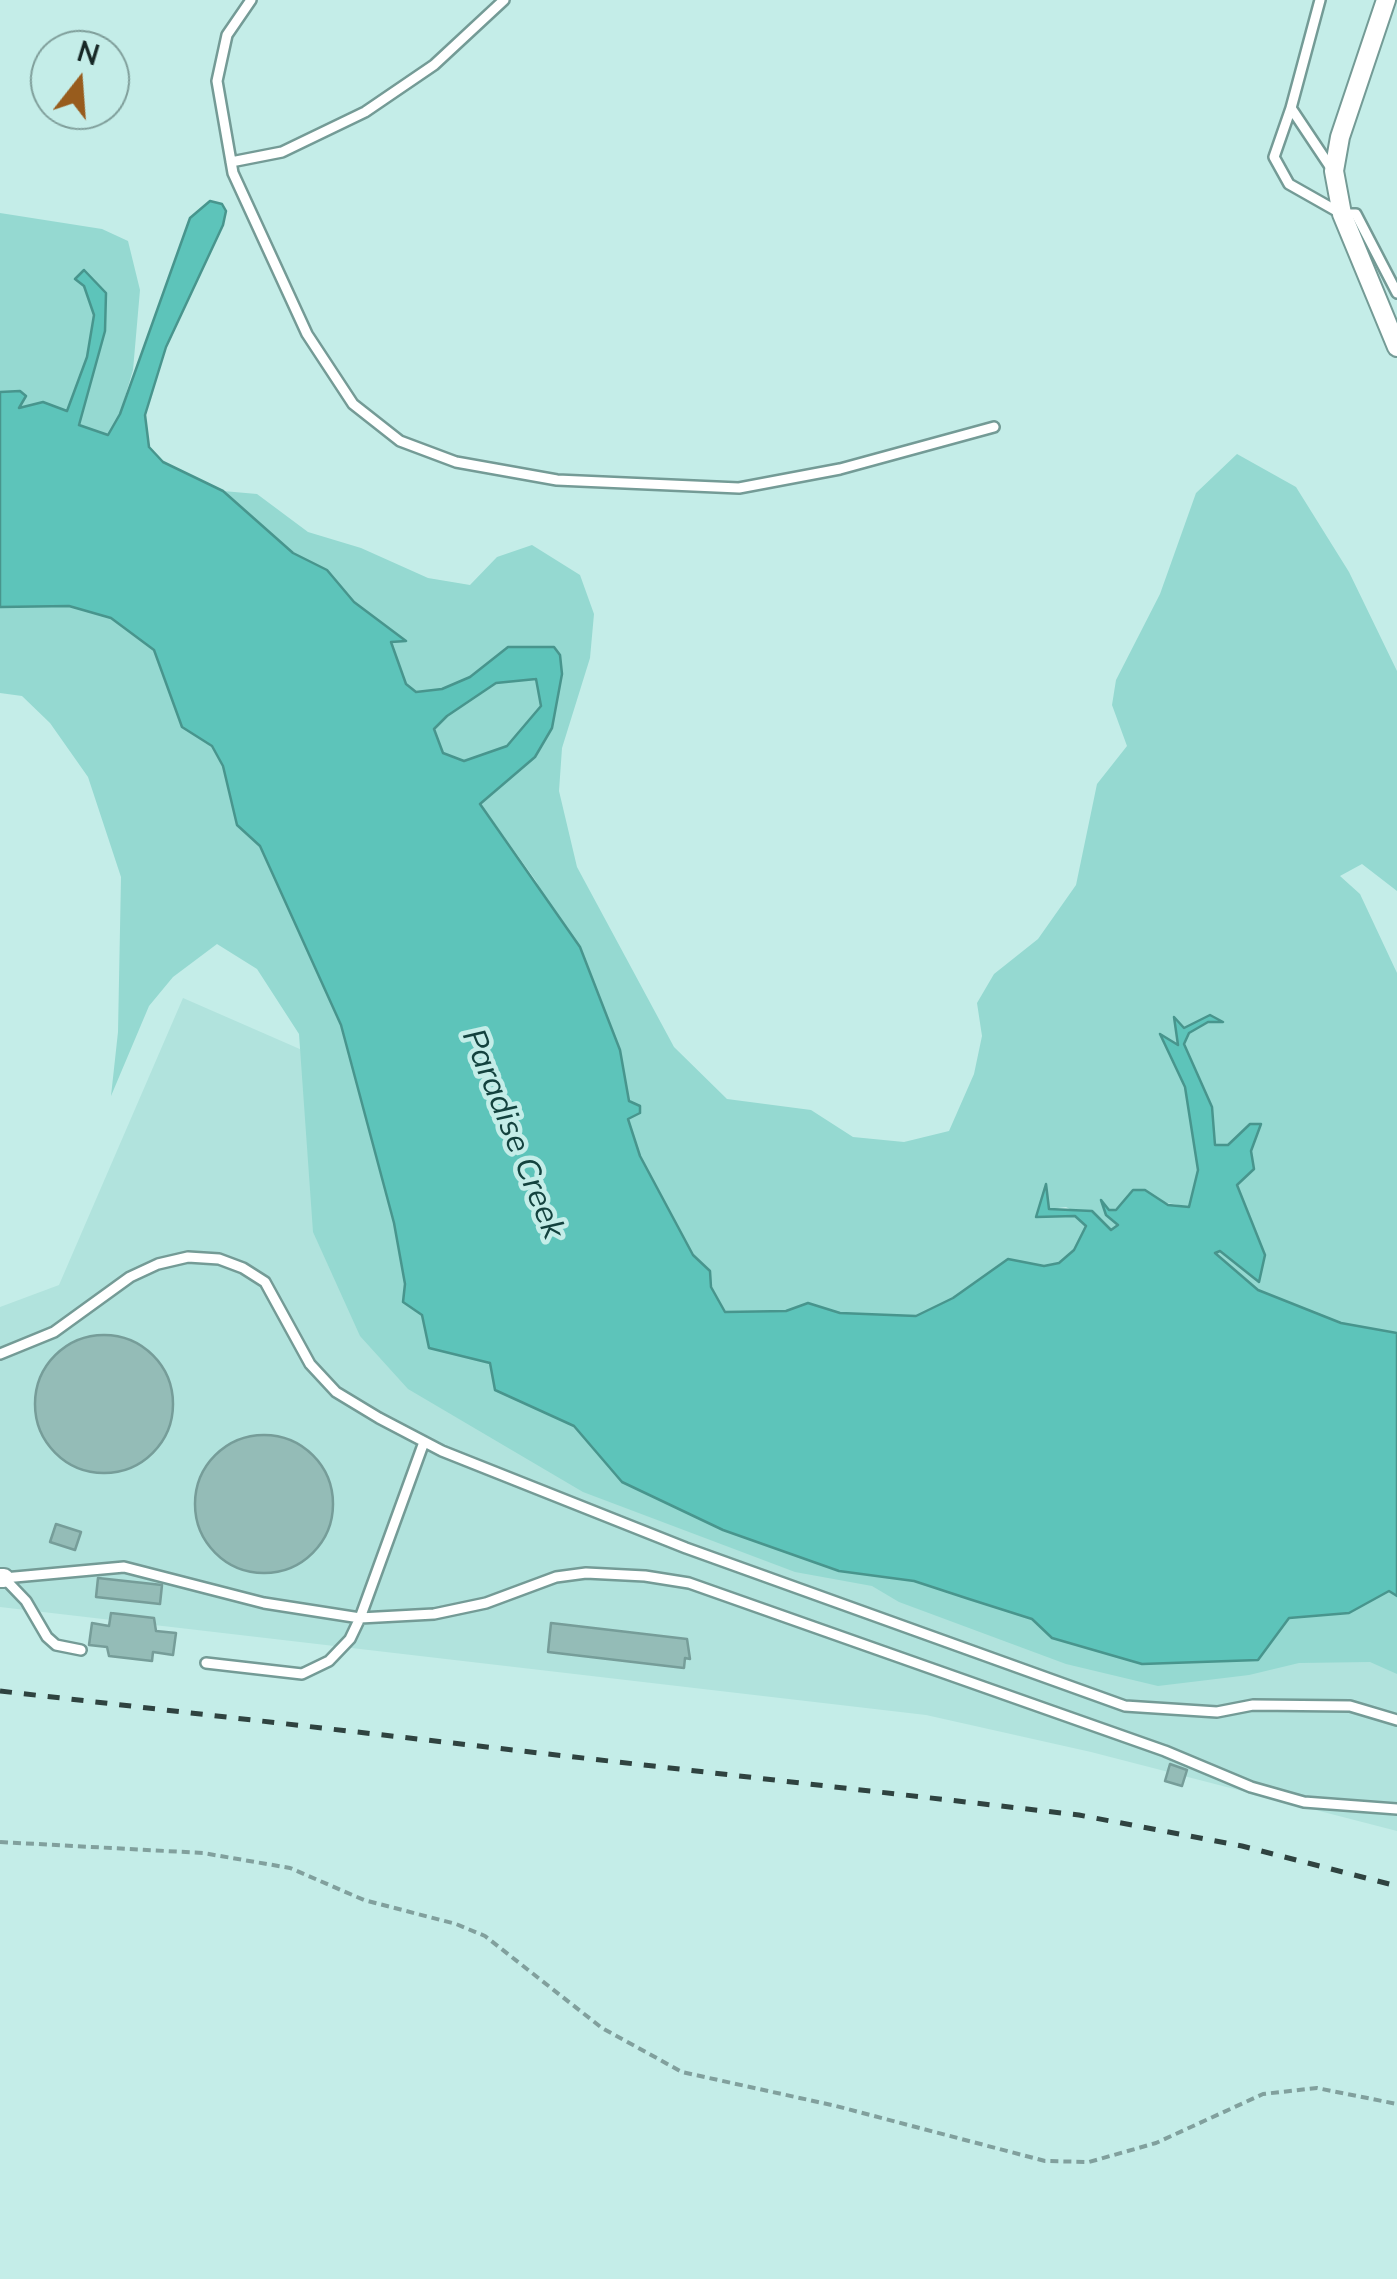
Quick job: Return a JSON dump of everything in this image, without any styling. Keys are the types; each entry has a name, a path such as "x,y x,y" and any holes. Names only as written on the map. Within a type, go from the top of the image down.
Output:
{"street":[{"path":"1386,0 1340,137 1334,171 1342,214 1397,347"}],"lane":[{"path":"251,0 227,36 219,70 231,162 306,334 353,404 400,442 456,462 557,480 739,488 840,469 994,428"},
{"path":"231,162 282,152 365,112 434,64 504,0"},
{"path":"1320,0 1274,156 1288,184 1342,214 1356,214 1397,293"},
{"path":"1291,108 1334,171"},
{"path":"0,1354 54,1332 130,1278 158,1264 188,1257 219,1260 244,1268 265,1282 310,1364 336,1392 424,1442 686,1548 1126,1706 1217,1712 1253,1705 1350,1706 1397,1720"},
{"path":"206,1663 302,1674 316,1671 350,1638 424,1442"},
{"path":"2,1578 124,1567 264,1603 360,1618 434,1614 486,1603 556,1577 586,1573 689,1583 1165,1751 1251,1787 1304,1802 1397,1810"},
{"path":"2,1578 26,1601 46,1637 56,1645 81,1650"}],"path":[{"path":"0,1842 204,1853 290,1868 364,1900 485,1936 602,2028 682,2072 836,2106 1045,2161 1090,2162 1156,2143 1263,2094 1318,2088 1397,2104"}],"shaded area":[{"path":"0,213 102,229 128,241 140,290 133,370 120,414 108,435 79,425 105,331 84,286 94,315 87,357 67,412 18,408 26,396 20,391 0,392"},
{"path":"1237,454 1296,487 1349,572 1397,671 1397,891 1362,864 1340,876 1360,894 1397,973 1397,1333 1341,1323 1257,1290 1215,1253 1220,1251 1258,1281 1265,1255 1237,1185 1261,1124 1250,1124 1228,1145 1215,1145 1212,1107 1184,1044 1189,1033 1208,1022 1210,1015 1183,1028 1175,1018 1179,1047 1160,1034 1185,1087 1198,1170 1189,1207 1157,1201 1109,1210 1104,1204 1118,1225 1111,1231 1066,1207 1049,1209 1046,1188 1048,1216 1075,1216 1086,1226 1074,1250 1059,1263 1044,1266 1008,1259 953,1298 916,1316 840,1313 808,1303 786,1311 725,1313 711,1286 710,1271 693,1255 640,1156 628,1119 640,1106 629,1101 620,1050 536,881 480,803 535,757 562,675 518,648 508,647 470,677 442,689 416,692 406,684 391,642 405,641 354,602 327,570 293,553 223,491 257,494 308,532 361,548 428,578 470,585 497,557 532,545 580,575 594,614 590,658 562,748 559,791 577,867 674,1047 727,1099 811,1110 853,1137 904,1142 949,1131 974,1074 982,1036 977,1003 994,974 1038,939 1076,885 1097,784 1127,746 1112,705 1116,680 1160,594 1196,493"},
{"path":"69,606 111,618 154,650 182,727 212,746 223,766 237,825 260,846 341,1025 394,1223 405,1284 403,1302 422,1315 430,1348 490,1363 495,1390 574,1426 622,1482 839,1571 914,1581 1032,1619 1053,1638 1349,1613 1389,1591 1397,1596 1397,1674 1370,1662 1299,1663 1249,1675 1158,1686 1066,1664 899,1602 872,1586 795,1572 583,1492 408,1389 360,1336 313,1232 299,1034 257,969 217,944 173,977 149,1006 111,1096 118,1032 121,877 88,777 50,723 22,696 0,693 0,607"},
{"path":"536,679 541,706 507,746 464,761 443,753 434,729 447,716 496,683"},
{"path":"183,998 357,1074 723,1530 1032,1619 1397,1596 1397,1831 1091,1752 926,1715 0,1607 0,1307 59,1285"}],"water":[{"name":"Paradise Creek","path":"210,201 222,204 226,211 166,347 145,415 149,447 163,462 223,491 293,553 327,570 354,602 406,641 391,642 406,684 416,692 442,689 470,677 508,647 554,647 560,655 562,674 552,728 535,757 480,804 580,947 620,1050 629,1101 640,1106 640,1113 628,1119 640,1156 693,1255 710,1271 711,1287 725,1312 786,1311 808,1303 840,1313 916,1316 953,1298 1008,1259 1044,1266 1059,1263 1074,1250 1086,1226 1075,1216 1036,1217 1046,1184 1049,1209 1092,1211 1111,1230 1118,1225 1106,1215 1101,1200 1109,1210 1116,1210 1133,1190 1145,1190 1168,1205 1189,1207 1198,1170 1185,1087 1160,1034 1178,1045 1174,1017 1184,1028 1210,1015 1223,1022 1208,1022 1189,1033 1184,1044 1212,1107 1215,1145 1228,1145 1250,1124 1261,1124 1251,1151 1254,1169 1237,1185 1265,1255 1259,1282 1220,1251 1215,1253 1258,1290 1341,1323 1397,1333 1397,1596 1389,1591 1349,1613 1289,1618 1258,1660 1142,1664 1052,1638 1032,1619 914,1581 839,1571 723,1530 622,1482 574,1426 495,1390 490,1363 429,1348 422,1315 403,1302 405,1284 394,1223 341,1025 260,846 237,825 223,766 212,746 182,727 154,650 111,618 69,606 0,607 0,392 20,391 26,396 19,408 43,402 67,411 87,357 94,315 84,286 75,279 84,270 106,293 105,331 79,425 108,435 120,414 190,218","holes":["536,679 541,706 507,746 464,761 443,753 434,729 496,683"]}],"building":[{"path":"104,1335 130,1340 153,1355 168,1378 173,1404 168,1430 153,1453 130,1468 104,1473 78,1468 55,1453 40,1430 35,1404 40,1378 55,1355 78,1340"},
{"path":"264,1435 290,1440 313,1455 328,1478 333,1504 328,1530 313,1553 290,1568 264,1573 238,1568 215,1553 200,1530 195,1504 200,1478 215,1455 238,1440"},
{"path":"56,1524 81,1532 75,1550 50,1542"},
{"path":"98,1578 162,1585 160,1604 96,1597"},
{"path":"111,1613 154,1618 156,1631 176,1633 173,1655 153,1652 152,1661 109,1656 107,1647 89,1645 92,1623 109,1626"},
{"path":"551,1623 687,1639 690,1659 685,1658 684,1668 548,1652"},
{"path":"1170,1764 1187,1770 1182,1786 1165,1781"}],"railway":[{"path":"0,1691 1079,1815 1242,1846 1397,1886"}]}
